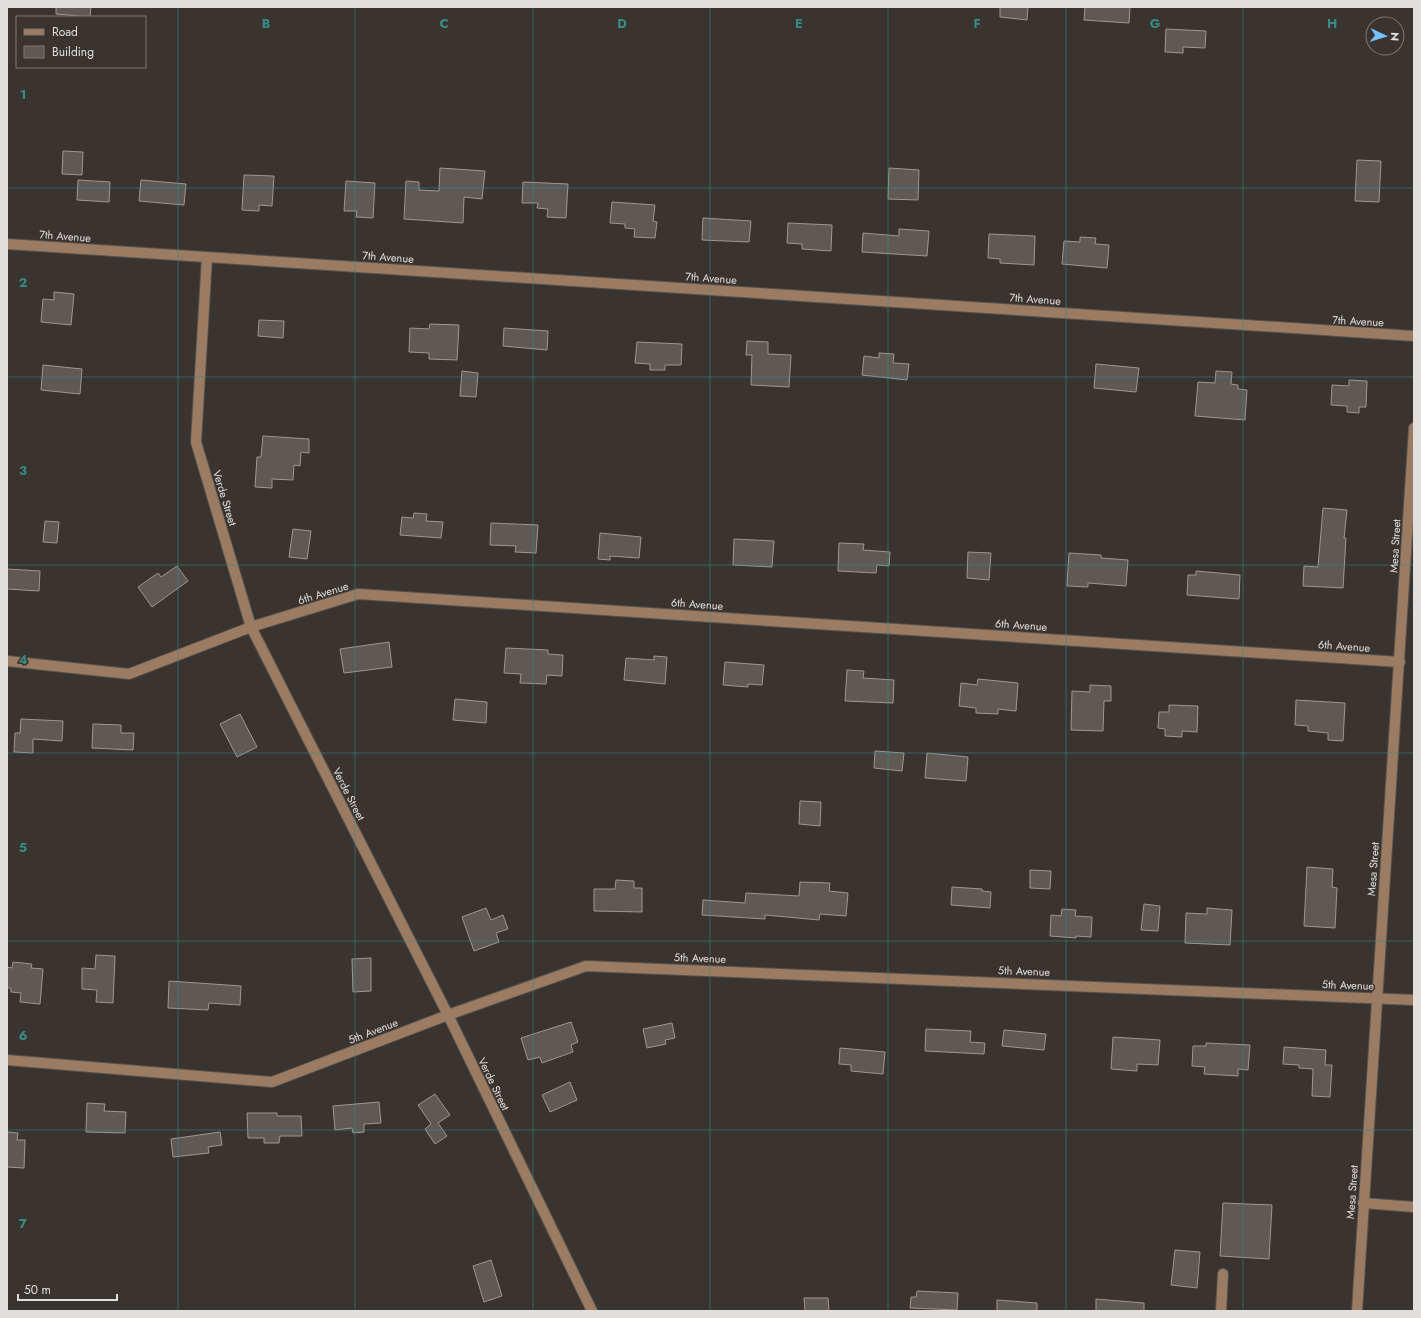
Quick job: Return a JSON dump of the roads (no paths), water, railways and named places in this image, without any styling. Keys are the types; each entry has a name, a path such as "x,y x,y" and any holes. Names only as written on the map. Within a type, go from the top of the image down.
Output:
{"street":[{"name":"7th Avenue","path":"7,244 1414,336"},
{"name":"Verde Street","path":"208,258 196,442 251,628 448,1015 592,1311"},
{"name":"Mesa Street","path":"1357,1311 1376,998 1400,662 1414,428"},
{"name":"6th Avenue","path":"7,661 129,674 251,628 358,594 1400,662"},
{"name":"5th Avenue","path":"7,1060 272,1082 448,1015 586,966 1414,1000"},
{"path":"1363,1203 1414,1207"},
{"path":"1222,1311 1223,1274"}]}
